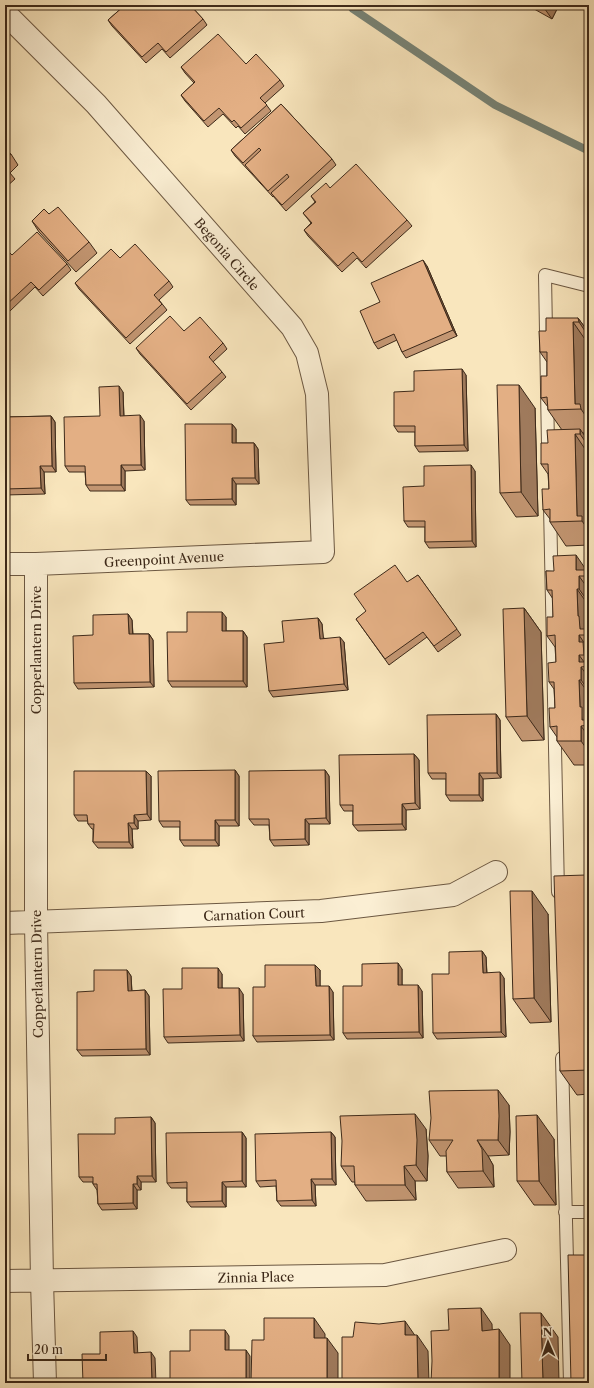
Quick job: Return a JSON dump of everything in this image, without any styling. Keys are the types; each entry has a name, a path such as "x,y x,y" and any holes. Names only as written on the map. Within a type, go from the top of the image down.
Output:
{"street":[{"name":"Begonia Circle","path":"5,13 96,104 296,333 307,353 317,394 323,552"},
{"name":"Greenpoint Avenue","path":"5,564 323,552"},
{"name":"Copperlantern Drive","path":"36,564 36,923 45,1383"},
{"name":"Carnation Court","path":"5,923 321,911 453,895 496,872"},
{"name":"Zinnia Place","path":"5,1282 385,1275 505,1250"}],"lane":[{"path":"548,457 545,275 589,286"},
{"path":"549,497 558,902"},
{"path":"562,1045 570,1383"},
{"path":"565,1212 589,1212"}],"building":[{"path":"124,5 190,5 203,19 166,52 158,43 142,57 108,20"},
{"path":"218,34 246,64 256,54 280,80 260,98 267,105 241,128 234,120 232,122 219,108 204,121 181,95 195,82 181,67"},
{"path":"281,104 332,159 282,205 271,193 289,177 287,174 268,191 245,165 261,150 259,148 243,163 231,150"},
{"path":"5,148 11,154 5,159"},
{"path":"356,164 407,220 362,262 353,252 338,266 304,230 312,223 303,213 316,202 311,196 326,183 330,188"},
{"path":"58,207 89,242 68,261 32,221 44,209 49,214"},
{"path":"37,232 67,264 39,290 31,282 6,305 5,248 12,255"},
{"path":"135,244 169,281 154,295 162,304 126,338 75,283 111,249 120,258"},
{"path":"423,260 453,330 402,352 394,334 374,343 360,311 380,302 371,283"},
{"path":"170,316 184,331 200,317 223,343 209,357 222,372 187,404 136,348"},
{"path":"546,318 578,318 579,322 573,322 575,404 580,404 581,409 548,410 547,397 541,398 541,376 547,376 547,352 540,352 539,331 546,331"},
{"path":"462,369 464,445 415,446 415,426 394,426 394,392 414,391 414,371"},
{"path":"497,385 519,385 521,492 500,493"},
{"path":"119,386 120,416 140,415 141,465 121,465 121,485 86,485 85,466 65,466 64,417 100,416 99,387"},
{"path":"51,416 52,466 40,466 41,488 5,489 5,417"},
{"path":"185,424 232,424 232,443 254,443 255,478 232,478 232,499 186,500"},
{"path":"580,429 580,434 575,434 577,516 582,516 582,521 550,522 550,509 543,510 542,489 549,489 548,464 541,464 541,443 548,443 547,430"},
{"path":"471,465 472,541 425,542 425,521 404,521 403,487 424,486 424,466"},
{"path":"576,555 576,570 586,570 586,576 579,576 579,589 577,589 580,629 588,629 588,635 579,635 579,642 583,642 584,655 579,655 579,662 589,662 589,666 581,667 581,680 579,680 582,720 589,720 589,725 581,726 581,741 557,741 557,726 550,727 549,708 555,708 554,682 549,682 548,663 556,662 555,635 547,636 547,617 553,617 552,590 547,590 546,571 554,571 553,556"},
{"path":"395,565 407,582 418,575 457,629 434,646 423,632 385,659 356,619 366,611 354,594"},
{"path":"524,608 527,716 506,717 503,609"},
{"path":"187,612 222,612 222,631 243,631 243,681 168,681 167,632 187,632"},
{"path":"128,614 129,634 149,634 150,682 74,683 73,636 93,635 93,615"},
{"path":"318,618 320,639 340,637 344,684 269,691 264,644 284,642 282,621"},
{"path":"496,714 497,773 479,773 479,795 446,795 446,773 428,773 427,715"},
{"path":"414,754 415,803 402,804 402,824 353,825 353,805 340,805 339,755"},
{"path":"235,770 235,820 215,820 215,840 180,840 180,821 159,821 158,771"},
{"path":"325,770 326,818 305,819 305,839 270,840 269,819 249,819 249,771"},
{"path":"74,771 146,771 147,814 134,815 134,823 128,823 129,842 93,842 94,824 88,824 87,815 74,815"},
{"path":"586,875 589,931 589,1070 560,1071 554,876"},
{"path":"510,891 532,891 534,998 513,999"},
{"path":"482,951 483,973 500,972 501,1032 433,1033 432,974 449,974 449,952"},
{"path":"398,963 398,985 418,985 419,1032 343,1033 343,986 362,986 362,964"},
{"path":"265,965 315,965 316,986 329,986 330,1035 253,1036 253,987 265,987"},
{"path":"182,968 218,968 218,988 239,988 240,1035 164,1037 163,989 182,989"},
{"path":"94,970 127,970 128,991 145,990 146,1049 77,1050 77,992 94,991"},
{"path":"498,1090 498,1140 477,1140 482,1149 483,1171 447,1172 446,1151 453,1140 429,1140 431,1118 429,1091"},
{"path":"415,1114 417,1140 416,1165 404,1166 405,1185 355,1185 354,1166 341,1166 342,1141 340,1116"},
{"path":"537,1115 539,1181 517,1181 516,1116"},
{"path":"151,1117 152,1176 137,1176 137,1184 133,1184 133,1203 98,1204 97,1184 93,1184 93,1177 79,1177 78,1134 115,1134 115,1118"},
{"path":"242,1132 242,1181 222,1182 222,1201 187,1202 187,1182 167,1183 166,1133"},
{"path":"331,1132 332,1179 311,1179 312,1200 277,1201 276,1180 256,1181 255,1134"},
{"path":"568,1255 589,1255 589,1383 571,1383"},
{"path":"481,1308 482,1331 499,1329 499,1383 431,1383 431,1331 449,1330 448,1309"},
{"path":"520,1313 541,1313 543,1383 522,1383"},
{"path":"264,1318 314,1318 314,1338 327,1338 327,1383 251,1383 252,1340 264,1340"},
{"path":"405,1321 405,1335 417,1335 418,1383 342,1383 342,1337 353,1337 355,1322 379,1324"},
{"path":"190,1330 225,1330 225,1350 246,1350 246,1383 170,1383 170,1351 190,1351"},
{"path":"133,1331 134,1353 151,1352 152,1383 83,1383 82,1354 100,1354 100,1332"}],"waterway":[{"path":"350,5 353,9 495,105 589,151"}]}
